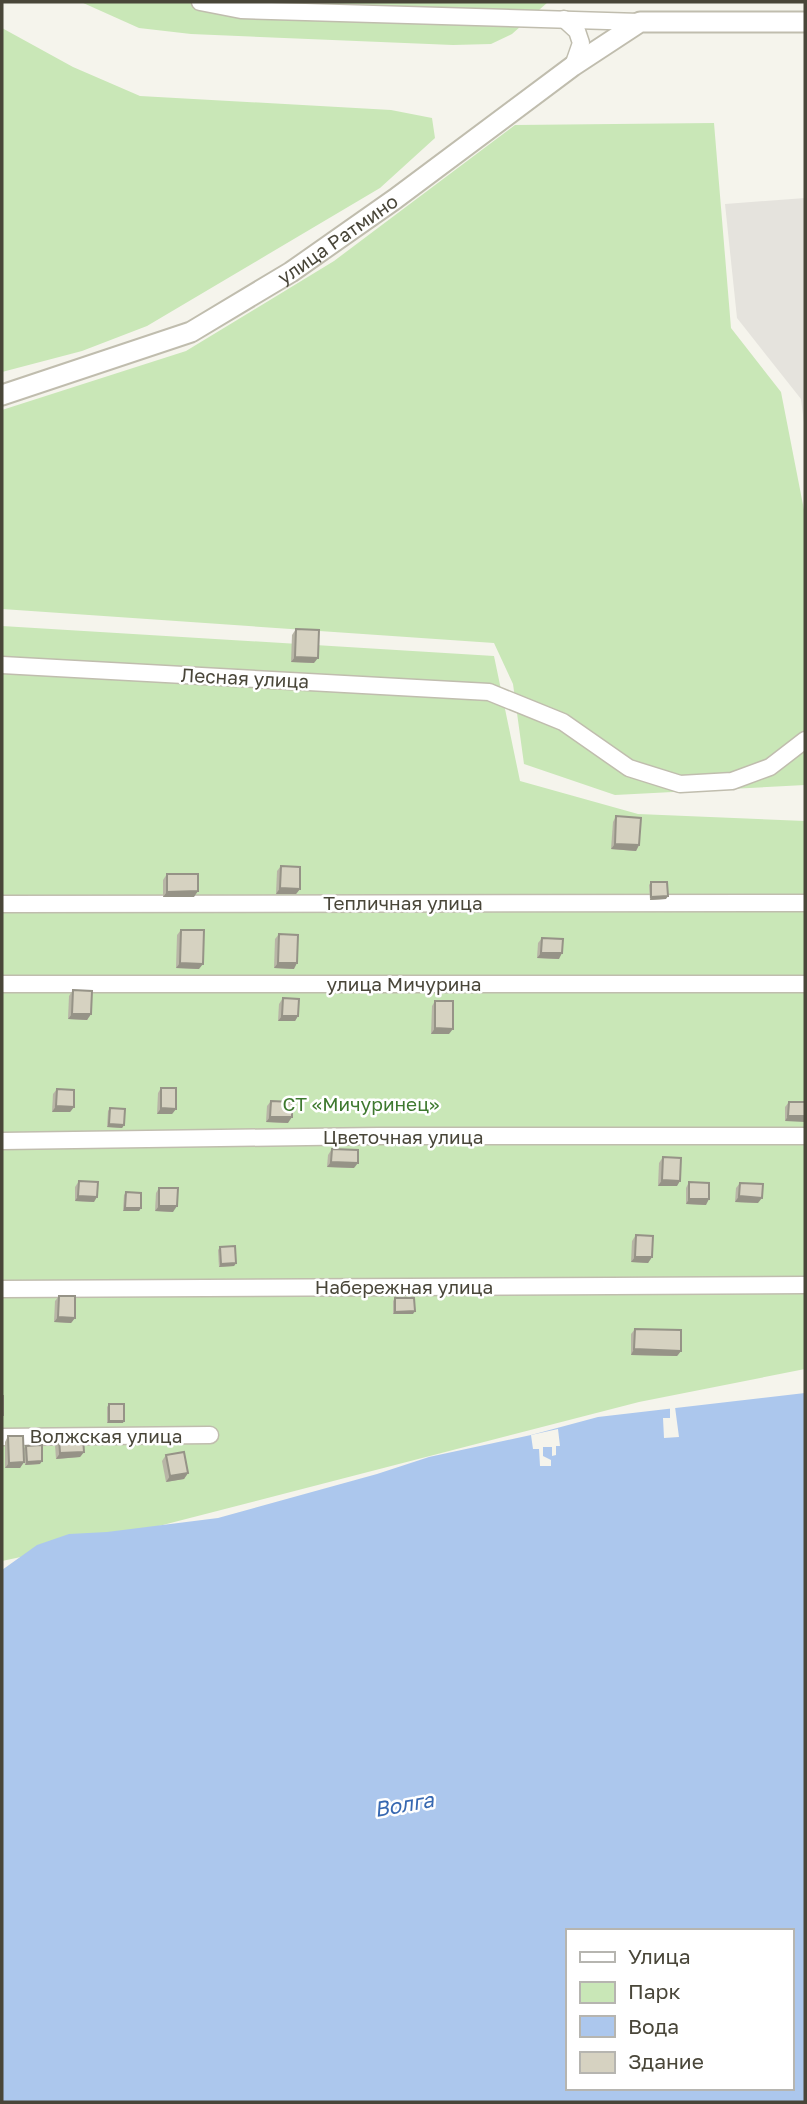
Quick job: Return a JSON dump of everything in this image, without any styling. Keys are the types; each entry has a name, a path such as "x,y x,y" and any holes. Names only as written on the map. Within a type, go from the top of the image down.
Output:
{"street":[{"path":"200,2 241,10 640,22 805,22"},
{"path":"564,19 577,31 582,43 573,66"},
{"name":"улица Ратмино","path":"2,395 191,332 322,250 573,66 640,22"},
{"name":"Лесная улица","path":"2,665 489,692 563,722 629,768 680,784 732,781 770,767 805,740"},
{"name":"Тепличная улица","path":"2,904 805,903"},
{"name":"улица Мичурина","path":"2,984 805,984"},
{"name":"Цветочная улица","path":"2,1141 378,1136 805,1136"},
{"name":"Набережная улица","path":"2,1289 805,1285"},
{"name":"Волжская улица","path":"2,1437 210,1435"}],"shaded area":[{"path":"805,198 805,431 801,399 737,318 725,204"}],"green space":[{"path":"81,2 548,2 512,34 491,44 453,45 191,34 139,28"},
{"path":"2,28 73,67 140,96 391,110 432,118 435,138 380,188 147,326 82,351 2,372"},
{"path":"714,123 731,328 781,392 805,515 805,785 615,795 524,764 513,684 494,643 2,609 2,410 186,351 334,261 515,125"},
{"name":"СТ «Мичуринец»","path":"2,626 494,656 520,781 638,814 805,821 805,1369 639,1402 124,1535 2,1561"}],"water":[{"name":"Волга","path":"805,1393 805,2102 2,2102 2,1570 37,1545 69,1534 218,1518 429,1457 598,1417"}],"pier":[{"path":"670,1407 675,1407 679,1437 664,1438 663,1418 670,1418"},
{"path":"558,1429 560,1446 556,1446 556,1455 552,1456 552,1447 543,1447 543,1456 551,1460 551,1466 540,1466 539,1449 533,1449 531,1435"}],"building":[{"path":"296,629 319,630 318,658 295,657"},
{"path":"616,816 641,818 639,845 615,844"},
{"path":"281,866 300,867 300,889 280,888"},
{"path":"167,874 198,874 198,891 167,892"},
{"path":"651,882 667,882 668,896 651,897"},
{"path":"181,930 204,930 203,964 180,963"},
{"path":"279,934 298,935 297,963 278,963"},
{"path":"542,938 563,939 562,953 541,953"},
{"path":"73,990 92,991 91,1014 72,1014"},
{"path":"283,998 299,999 298,1016 282,1016"},
{"path":"435,1001 453,1001 453,1029 435,1028"},
{"path":"161,1088 176,1088 176,1109 161,1108"},
{"path":"57,1089 74,1090 74,1107 56,1106"},
{"path":"271,1101 292,1102 292,1117 270,1117"},
{"path":"789,1102 805,1102 805,1116 788,1116"},
{"path":"110,1108 125,1109 124,1125 109,1124"},
{"path":"332,1149 358,1150 358,1163 331,1162"},
{"path":"663,1157 681,1158 680,1181 662,1180"},
{"path":"79,1181 98,1182 97,1197 78,1196"},
{"path":"689,1182 709,1183 709,1199 689,1199"},
{"path":"740,1183 763,1184 762,1198 739,1196"},
{"path":"159,1188 178,1188 177,1206 159,1206"},
{"path":"126,1192 141,1193 141,1208 125,1208"},
{"path":"636,1235 653,1236 652,1257 635,1257"},
{"path":"235,1246 236,1263 221,1264 220,1247"},
{"path":"59,1296 75,1296 75,1318 58,1317"},
{"path":"395,1298 414,1298 415,1311 395,1312"},
{"path":"635,1329 681,1330 681,1351 634,1349"},
{"path":"109,1404 124,1404 124,1421 109,1421"},
{"path":"8,1436 23,1436 24,1462 9,1463"},
{"path":"83,1438 84,1452 60,1453 59,1439"},
{"path":"42,1445 42,1461 27,1462 26,1446"},
{"path":"184,1452 188,1473 170,1476 166,1455"}]}
